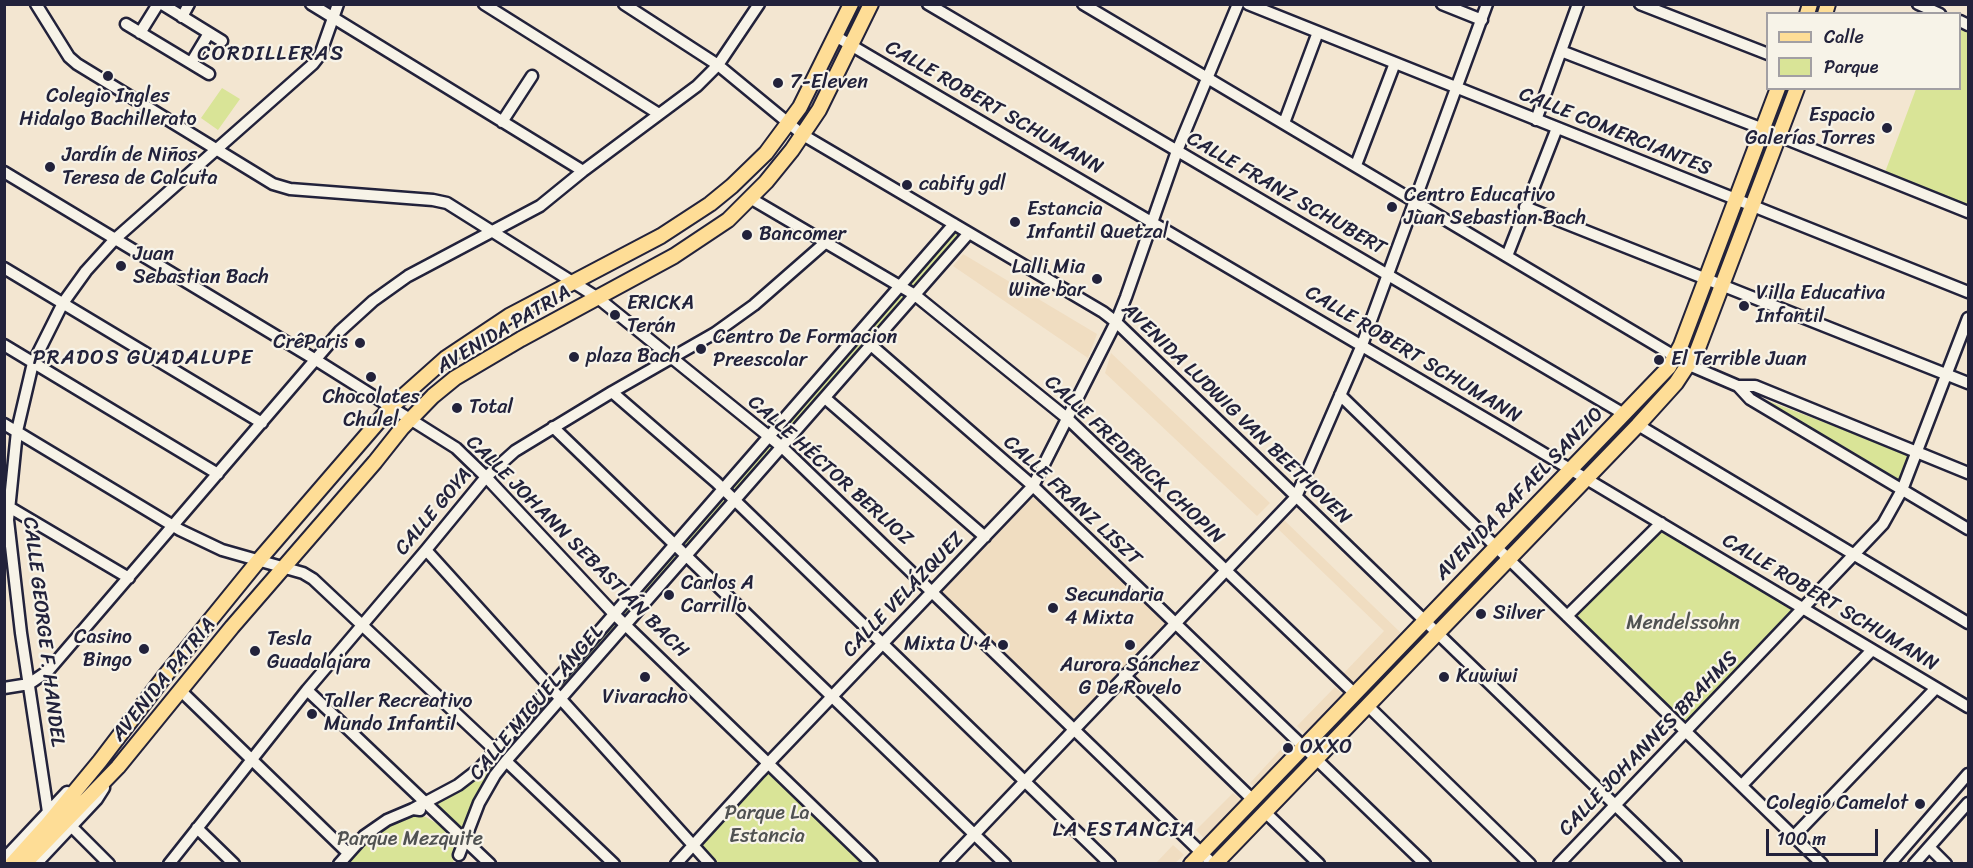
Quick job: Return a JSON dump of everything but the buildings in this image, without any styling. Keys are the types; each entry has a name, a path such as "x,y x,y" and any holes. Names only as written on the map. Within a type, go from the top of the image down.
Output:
{"main road":[{"name":"AVENIDA PATRIA","path":"12,864 100,761 164,677 259,561 391,407 446,358 509,316 661,236 710,204 732,186 766,153 789,124 804,101 851,4"},
{"name":"AVENIDA PATRIA","path":"24,864 118,767 283,568 410,419 433,396 455,378 521,339 674,256 728,220 766,182 803,135 819,110 871,4"},
{"name":"AVENIDA RAFAEL SANZIO","path":"1191,864 1660,377 1676,357 1777,90"},
{"name":"AVENIDA RAFAEL SANZIO","path":"1214,864 1676,383 1697,351 1796,90"}],"street":[{"name":"CALLE HÉCTOR BERLIOZ","path":"36,4 69,57 77,64 273,184 290,189 447,203 598,298 771,436 1214,864"},
{"path":"140,33 158,4"},
{"path":"162,4 222,41"},
{"path":"182,16 189,4"},
{"path":"311,4 583,171"},
{"name":"CALLE GEORGE F. HANDEL","path":"48,812 8,520 17,431 33,363 63,303 86,271 115,239 314,64 320,55 338,4"},
{"path":"484,4 659,114"},
{"name":"AVENIDA LUDWIG VAN BEETHOVEN","path":"624,4 718,65 803,135 1103,312 1116,322 1676,864"},
{"path":"4,688 29,684 48,671 340,331 408,276 540,206 583,171 698,86 718,65 759,4"},
{"name":"CALLE FRANZ SCHUBERT","path":"928,4 1624,414"},
{"path":"1083,4 1676,357"},
{"name":"CALLE VELÁZQUEZ","path":"676,864 768,763 1034,486 1116,322 1177,151 1238,4"},
{"name":"CALLE COMERCIANTES","path":"1248,4 1968,292"},
{"path":"1442,4 1482,20"},
{"path":"946,864 1296,496 1362,345 1487,4"},
{"path":"1536,120 1578,4"},
{"path":"1640,4 1766,54"},
{"path":"1918,4 1936,12"},
{"path":"126,24 209,74"},
{"path":"1284,123 1318,32"},
{"path":"190,63 209,33"},
{"name":"CALLE ROBERT SCHUMANN","path":"837,37 1362,345 1968,707"},
{"path":"1561,51 1762,129"},
{"path":"1356,165 1395,63"},
{"path":"502,122 532,76"},
{"path":"1507,256 1557,128"},
{"path":"1779,136 1968,212"},
{"name":"CALLE JOHANN SEBASTIÁN BACH","path":"4,172 316,360 456,448 615,615 872,864"},
{"name":"CALLE FREDERICK CHOPIN","path":"750,198 901,285 1068,419 1355,694"},
{"path":"1526,207 1968,382"},
{"name":"CALLE MIGUEL ÁNGEL","path":"339,864 364,836 387,820 424,803 470,777 496,751 954,224"},
{"name":"CALLE MIGUEL ÁNGEL","path":"458,859 479,803 506,761 969,233"},
{"name":"CALLE GOYA","path":"169,864 307,690 486,477 516,451 553,427 715,333 754,305 826,242"},
{"path":"4,268 262,423"},
{"name":"CALLE JOHANNES BRAHMS","path":"1559,864 1883,524 1902,490 1918,452 1968,318"},
{"path":"4,345 218,474"},
{"name":"CALLE FRANZ LISZT","path":"871,345 1034,486 1425,864"},
{"path":"1689,365 1738,386 1755,386 1968,472"},
{"path":"1738,386 1750,399 1968,529"},
{"path":"612,392 724,490 1110,864"},
{"path":"1340,395 1822,864"},
{"path":"825,398 985,537"},
{"path":"4,424 173,526 222,550 303,573 313,579 496,751"},
{"path":"1638,425 1968,623"},
{"path":"553,427 1005,864"},
{"path":"9,507 129,578"},
{"path":"1567,616 1661,523"},
{"path":"426,550 710,864"},
{"path":"1742,785 1872,650"},
{"path":"1124,675 1252,800"},
{"path":"1794,836 1936,688"},
{"path":"307,690 490,864"},
{"path":"181,691 348,853"},
{"path":"1367,705 1530,864"},
{"path":"4,859 81,776 100,761"},
{"path":"506,761 614,864"},
{"path":"36,864 97,799 118,767"},
{"path":"1890,864 1968,774"},
{"path":"1914,864 1968,803"},
{"path":"412,809 438,814"},
{"path":"1265,812 1318,864"},
{"path":"71,826 110,864"},
{"path":"197,828 234,864"},
{"name":"CALLE MIGUEL ÁNGEL","path":"455,831 458,859"},
{"path":"1929,847 1946,864"}],"shaded area":[{"path":"963,254 1097,334 1088,358 953,266"},
{"path":"1111,353 1270,503 1257,516 1105,373"},
{"name":"Secundaria 4 Mixta","path":"1032,494 1168,624 1073,722 938,592"},
{"path":"1284,520 1401,633 1353,683 1343,674 1384,631 1277,528"},
{"path":"1335,687 1343,694 1305,734 1297,726"},
{"path":"1285,745 1290,750 1254,787 1250,783"},
{"path":"1233,793 1242,801 1205,839 1196,830"},
{"path":"1173,845 1184,855 1175,863 1156,863"}],"green space":[{"path":"1961,24 1968,27 1968,210 1884,175 1916,90 1961,90"},
{"path":"222,88 240,99 218,130 201,118"},
{"path":"953,230 961,234 914,289 908,284"},
{"path":"902,292 908,296 783,440 776,436"},
{"path":"1750,394 1912,456 1901,485"},
{"path":"771,444 776,448 734,493 730,489"},
{"path":"721,496 728,502 685,551 679,546"},
{"name":"Mendelssohn","path":"1663,530 1796,610 1684,723 1576,616"},
{"path":"674,552 679,557 625,619 620,615"},
{"path":"614,621 619,626 561,692 557,686"},
{"path":"551,693 556,698 484,783 475,799 463,831 432,803 462,788"},
{"name":"Parque La Estancia","path":"767,772 862,863 716,863 698,845"},
{"name":"Parque Mezquite","path":"404,816 426,817 441,826 453,843 455,853 453,863 345,864 357,850 387,825"}],"place":[{"name":"Colegio Ingles Hidalgo Bachillerato","path":"108,76"},
{"name":"7-Eleven","path":"778,83"},
{"name":"Espacio Galerías Torres","path":"1887,128"},
{"name":"Jardín de Niños Teresa de Calcuta","path":"50,167"},
{"name":"cabify gdl","path":"907,185"},
{"name":"Centro Educativo Juan Sebastian Bach","path":"1392,207"},
{"name":"Estancia Infantil Quetzal","path":"1015,222"},
{"name":"Bancomer","path":"747,235"},
{"name":"Juan Sebastian Bach","path":"121,266"},
{"name":"Lalli Mia Wine bar","path":"1097,279"},
{"name":"Villa Educativa Infantil","path":"1744,306"},
{"name":"ERICKA Terán","path":"615,315"},
{"name":"CrêParis","path":"360,343"},
{"name":"Centro De Formacion Preescolar","path":"701,349"},
{"name":"plaza Bach","path":"574,357"},
{"name":"El Terrible Juan","path":"1659,360"},
{"name":"Chocolates Chulel","path":"371,377"},
{"name":"Total","path":"457,408"},
{"name":"Carlos A Carrillo","path":"669,595"},
{"name":"Secundaria 4 Mixta","path":"1053,608"},
{"name":"Silver","path":"1481,614"},
{"name":"Mixta U 4","path":"1003,645"},
{"name":"Aurora Sánchez G De Rovelo","path":"1130,645"},
{"name":"Casino Bingo","path":"144,649"},
{"name":"Tesla Guadalajara","path":"255,651"},
{"name":"Vivaracho","path":"645,677"},
{"name":"Kuwiwi","path":"1444,677"},
{"name":"Taller Recreativo Mundo Infantil","path":"312,714"},
{"name":"OXXO","path":"1288,748"},
{"name":"Colegio Camelot","path":"1920,804"}],"district":[{"name":"CORDILLERAS","path":"271,55"},
{"name":"PRADOS GUADALUPE","path":"143,359"},
{"name":"LA ESTANCIA","path":"1124,831"}]}
